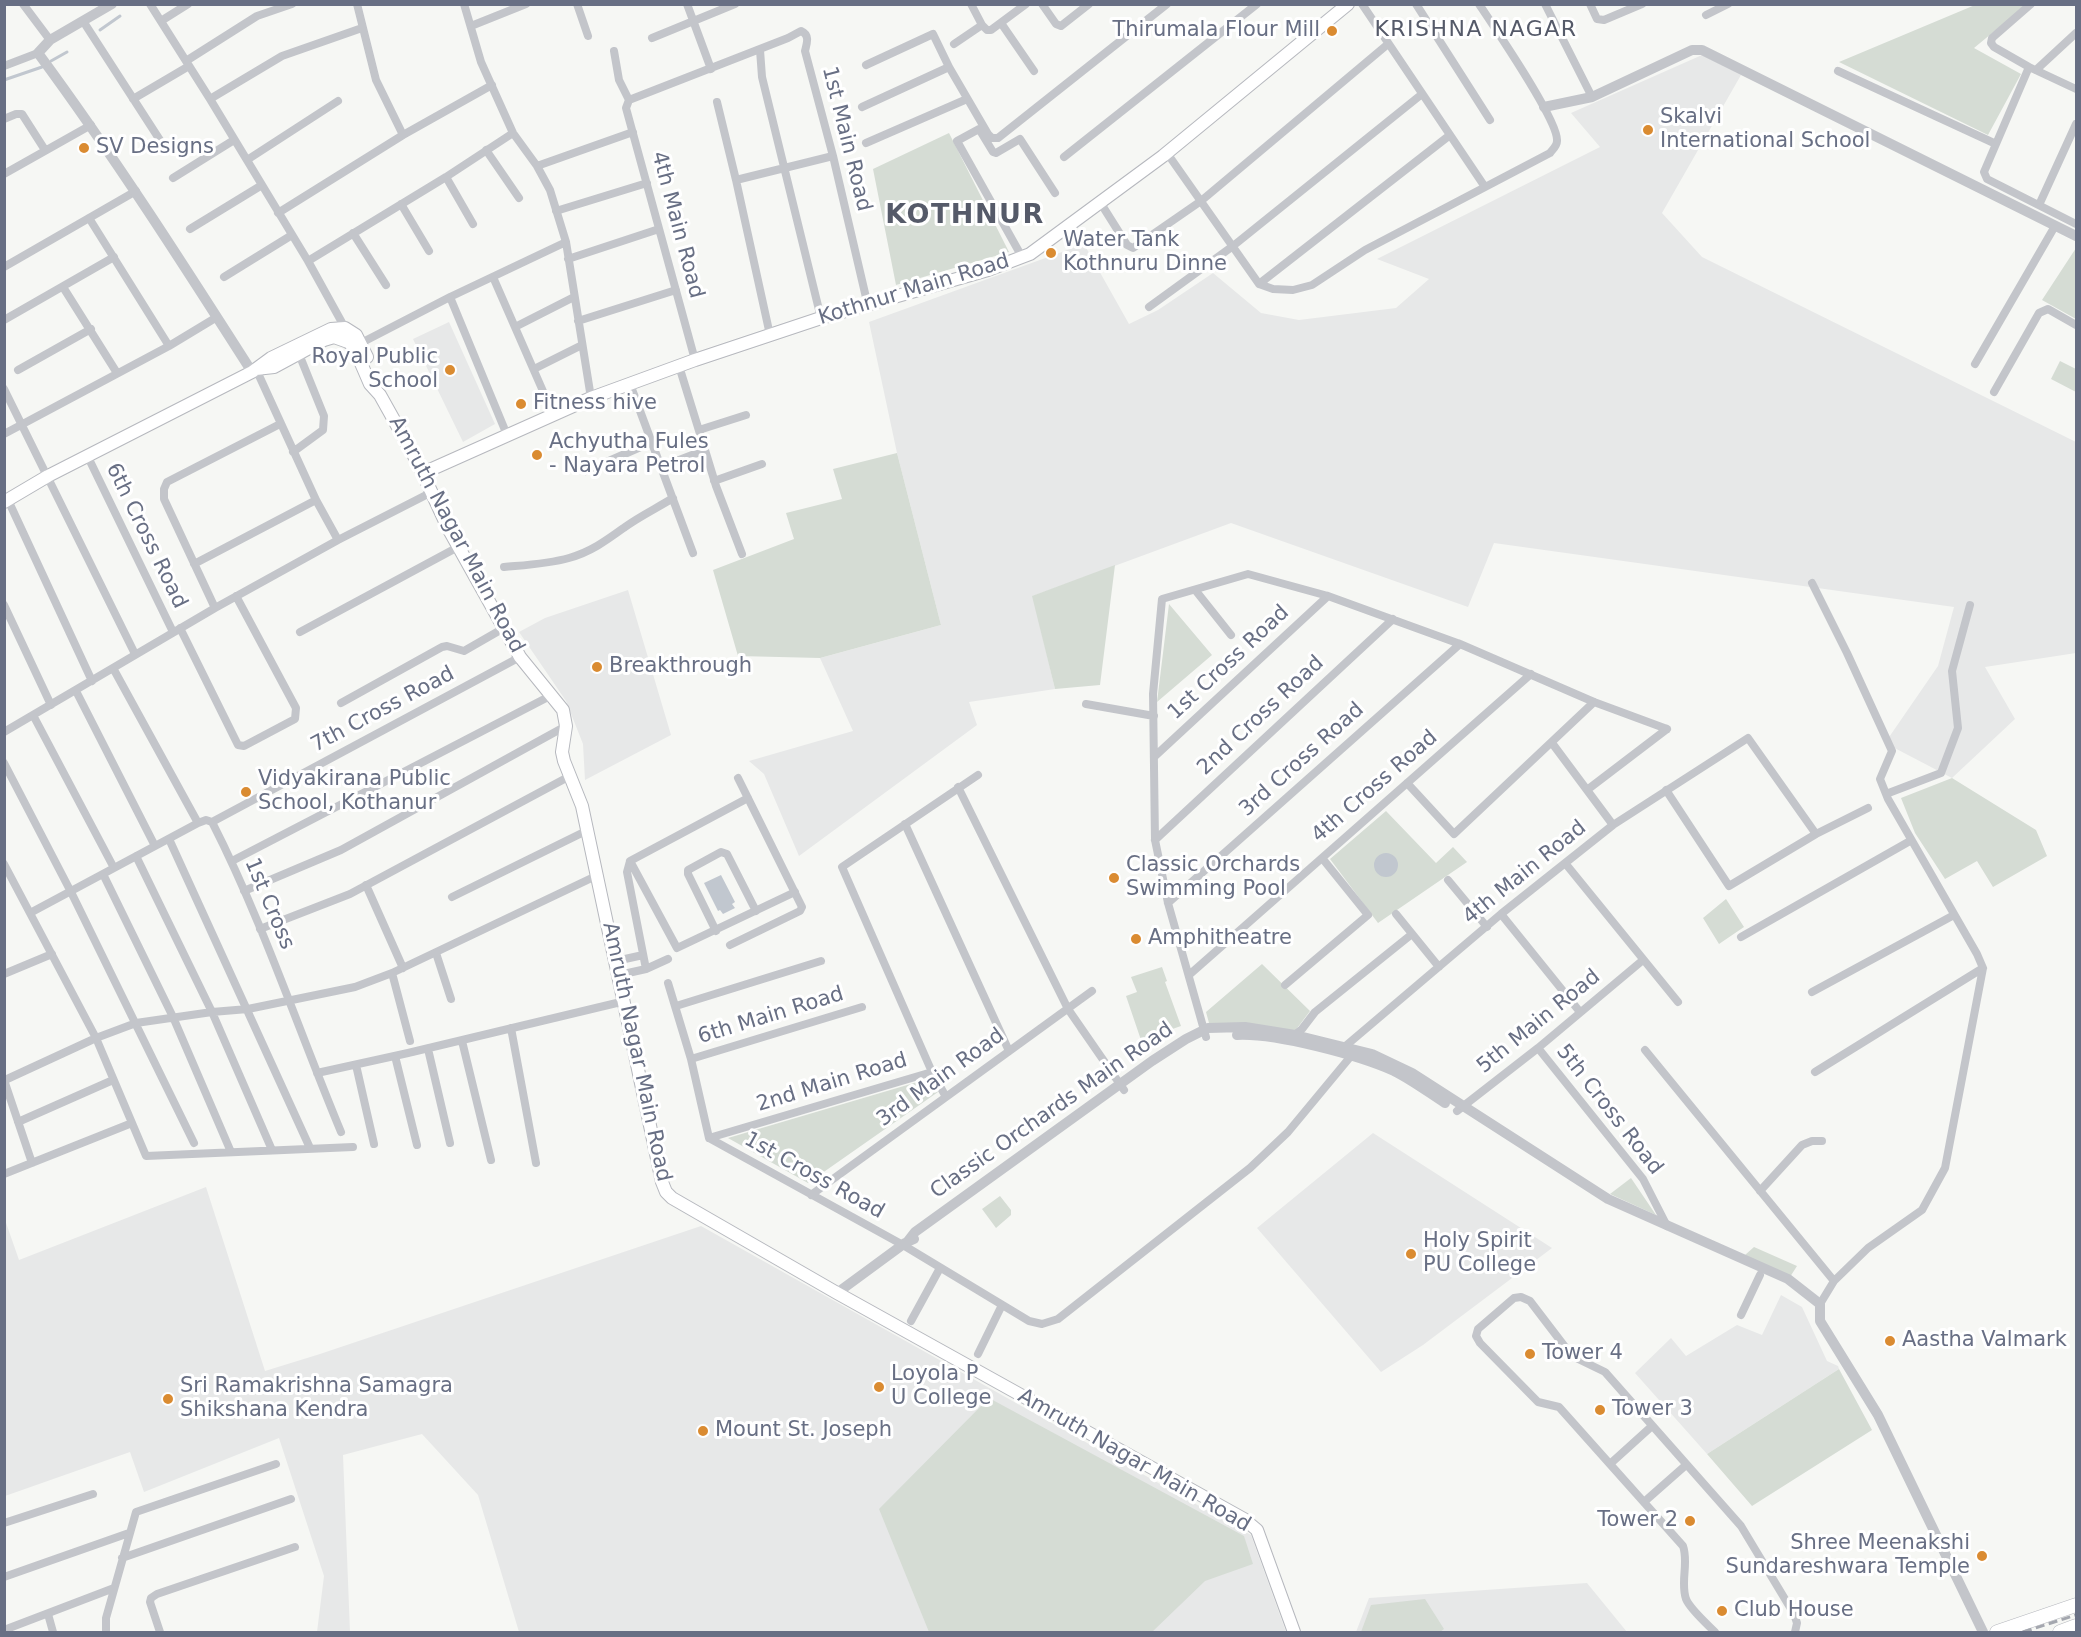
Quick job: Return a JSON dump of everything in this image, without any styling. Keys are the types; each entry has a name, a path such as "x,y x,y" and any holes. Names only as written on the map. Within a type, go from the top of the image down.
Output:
{"main road":[{"name":"Kothnur Main Road","path":"423,473 591,398 695,360 821,318 868,306 1022,258 1042,246 1167,153 1348,4"},
{"name":"Amruth Nagar Main Road","path":"6,501 87,455 331,329 345,328 356,335 377,380 380,395"},
{"name":"Amruth Nagar Main Road","path":"254,370 274,367 334,337 354,347 370,384 380,395 423,473 459,547 520,657 562,710 566,726 562,752 582,806 666,1192 672,1198 837,1293 1244,1519 1257,1530 1294,1632"},
{"path":"1997,1632 2076,1605"},
{"path":"2060,1632 2076,1626"}],"street":[{"path":"23,4 50,40"},
{"path":"5,64 38,52 50,40 83,21 94,9 112,4"},
{"path":"150,4 308,261 345,328"},
{"path":"161,21 188,4"},
{"path":"133,99 257,16 292,4"},
{"path":"357,4 376,80 403,135"},
{"path":"464,4 481,62 513,133 546,180 566,242 591,398"},
{"path":"471,26 526,4"},
{"path":"577,4 588,36"},
{"path":"687,4 711,69"},
{"path":"652,38 735,4"},
{"path":"970,4 982,26 987,30 991,30 1024,5"},
{"path":"1042,4 1058,26 1071,20 1089,4"},
{"path":"866,65 933,34 949,67 988,134 992,138 998,138 1167,4"},
{"path":"1064,157 1257,4"},
{"path":"1362,4 1485,187"},
{"path":"1416,4 1490,120"},
{"path":"1167,153 1258,284 1273,289 1293,290 1312,285 1365,250 1550,153 1557,145 1557,135 1544,107 1479,4"},
{"path":"1545,4 1592,97"},
{"path":"1590,4 1597,19 1604,20 1642,4"},
{"path":"1706,15 1728,4"},
{"path":"2031,4 1992,38 1991,43 1994,47 2076,89"},
{"path":"83,21 167,151"},
{"path":"1001,22 1034,71"},
{"path":"954,44 982,26"},
{"path":"210,99 282,56 362,28"},
{"name":"1st Main Road","path":"760,50 801,31 808,37 805,51 833,156 868,306"},
{"path":"2076,33 2033,68 1984,172 1987,179 2076,224"},
{"path":"1100,202 1127,245 1133,248 1201,201 1388,44"},
{"path":"629,100 760,50 762,77 821,318"},
{"path":"1544,107 1592,97 1692,50 1702,50 2076,236"},
{"name":"4th Main Road","path":"614,51 619,80 629,100 626,108 695,360"},
{"path":"38,52 136,191 167,242 254,370 316,500 338,540"},
{"path":"862,107 949,67"},
{"path":"1838,71 1996,144"},
{"path":"278,213 403,135 492,86"},
{"path":"1149,307 1233,246 1422,94"},
{"path":"866,143 967,99"},
{"path":"247,160 338,101"},
{"path":"717,102 770,335"},
{"path":"4,119 22,114 45,150"},
{"path":"2038,205 2076,124"},
{"path":"4,174 91,125"},
{"path":"1022,258 956,143 957,141 979,129 993,152 996,153 1020,139 1055,193"},
{"path":"537,166 633,132"},
{"path":"308,261 446,177 513,133"},
{"path":"1258,284 1450,135"},
{"path":"173,178 234,140"},
{"path":"486,150 519,198"},
{"path":"736,180 833,156"},
{"path":"446,177 473,224"},
{"path":"556,211 647,183"},
{"path":"190,229 262,186"},
{"path":"4,267 136,191"},
{"path":"401,204 429,251"},
{"path":"88,218 170,346"},
{"path":"1975,364 2055,226"},
{"path":"568,259 659,229"},
{"path":"353,233 386,285"},
{"path":"224,277 292,235"},
{"path":"361,343 450,297 566,242"},
{"path":"4,320 114,257"},
{"path":"493,277 553,414"},
{"path":"63,287 117,373"},
{"path":"578,321 676,290"},
{"path":"450,297 507,435"},
{"path":"515,327 574,297"},
{"path":"1994,392 2039,313 2048,309 2076,325"},
{"path":"4,434 170,346 217,317"},
{"path":"18,370 91,329"},
{"path":"534,369 582,345"},
{"path":"293,452 323,430 324,416 299,354"},
{"path":"679,366 714,481 742,554"},
{"path":"630,384 693,553"},
{"path":"4,388 135,654"},
{"path":"699,430 746,415"},
{"path":"214,608 164,499 164,489 167,482 280,423"},
{"path":"586,471 652,442"},
{"path":"661,467 705,450"},
{"name":"6th Cross Road","path":"87,455 176,630 238,745 244,746 295,719 296,708 236,596"},
{"path":"714,481 762,464"},
{"path":"5,731 214,608 432,492"},
{"path":"504,567 548,563 588,551 606,543 624,528 673,498"},
{"path":"194,564 316,500"},
{"path":"6,501 92,681"},
{"path":"300,632 459,547"},
{"path":"1205,1034 1167,903 1155,840 1153,694 1162,599 1196,591 1248,574 1329,596 1393,619 1460,644 1594,702 1667,729 1587,790"},
{"path":"1812,583 1892,751 1880,779 1886,794 1910,841 1983,968 1946,1168 1922,1210 1869,1248 1834,1281 1820,1304 1820,1321 1878,1415 1983,1632"},
{"path":"1196,591 1231,635"},
{"name":"1st Cross Road","path":"1154,757 1329,596"},
{"path":"4,605 51,705"},
{"path":"1886,794 1941,773 1958,728 1952,671 1970,605"},
{"name":"2nd Cross Road","path":"1155,840 1393,619"},
{"path":"341,703 442,647 447,646 464,651 504,628"},
{"name":"3rd Cross Road","path":"1167,903 1460,644"},
{"name":"7th Cross Road","path":"198,823 206,820 212,822 520,657"},
{"path":"30,914 198,823 113,668"},
{"name":"4th Cross Road","path":"1189,975 1531,674"},
{"path":"76,690 155,846"},
{"path":"232,861 552,695"},
{"path":"1407,783 1454,834 1594,702"},
{"path":"1086,704 1154,716"},
{"path":"33,715 114,868"},
{"path":"244,891 341,850 566,726"},
{"name":"4th Main Road","path":"1042,1324 1058,1319 1250,1168 1288,1132 1344,1052 1501,914 1613,825 1748,738 1816,834"},
{"path":"1552,742 1613,825"},
{"path":"4,763 71,892 194,1143"},
{"path":"946,1097 932,1072 842,867 978,775"},
{"path":"260,929 350,894 570,776"},
{"path":"730,945 802,908 738,778"},
{"path":"958,788 1068,1009 1122,1087"},
{"path":"1666,790 1729,886 1816,834 1868,808"},
{"path":"646,969 627,872 630,861 748,798"},
{"name":"1st Cross","path":"212,822 232,861 290,1001"},
{"path":"905,824 1008,1052"},
{"path":"452,897 586,831"},
{"path":"169,839 310,1148"},
{"path":"1741,937 1910,841"},
{"path":"716,931 688,870 721,852 727,854 756,911"},
{"path":"136,856 212,1012 272,1149"},
{"path":"1285,985 1368,915 1322,858"},
{"path":"630,861 677,948 795,892"},
{"path":"1565,863 1678,1002"},
{"path":"4,864 96,1038 146,1156 353,1147"},
{"path":"103,874 172,1017 231,1152"},
{"path":"32,1163 5,1080 96,1038 136,1023 248,1009 356,987 436,953 598,875"},
{"path":"1448,880 1487,927"},
{"path":"366,885 403,968"},
{"path":"1396,914 1439,967"},
{"name":"5th Cross Road","path":"1501,914 1580,1012"},
{"path":"1812,992 1954,915"},
{"path":"1285,1040 1296,1035 1315,1012 1412,934"},
{"path":"436,953 451,999"},
{"path":"4,974 52,954"},
{"path":"616,961 643,955"},
{"path":"619,975 646,969 668,959"},
{"name":"5th Main Road","path":"1460,1109 1538,1048 1643,960"},
{"path":"676,1006 821,961"},
{"path":"1815,1072 1983,968"},
{"path":"392,973 410,1041"},
{"path":"668,983 691,1059 709,1138"},
{"name":"3rd Main Road","path":"811,1195 1092,991"},
{"path":"316,1073 462,1041 624,1000"},
{"path":"290,1001 316,1073 341,1132"},
{"name":"6th Main Road","path":"691,1059 862,1007"},
{"name":"Classic Orchards Main Road","path":"837,1293 905,1243 915,1232 1122,1087 1186,1039 1245,1027 1296,1035 1344,1052"},
{"path":"511,1028 536,1163"},
{"name":"Classic Orchards Main Road","path":"1205,1034 1244,1034 1344,1052 1372,1054 1399,1066 1604,1206 1807,1294"},
{"path":"462,1041 491,1160"},
{"name":"5th Cross Road","path":"1538,1048 1643,1179 1667,1226"},
{"path":"428,1049 450,1143"},
{"path":"1645,1050 1834,1281"},
{"path":"394,1056 417,1145"},
{"path":"356,1065 374,1144"},
{"name":"2nd Main Road","path":"709,1138 932,1072"},
{"path":"18,1122 113,1080"},
{"name":"Classic Orchards Main Road","path":"1460,1109 1608,1199 1788,1279 1820,1304"},
{"path":"4,1174 132,1123"},
{"name":"1st Cross Road","path":"709,1138 811,1195 905,1243 940,1268 1029,1321 1042,1324"},
{"path":"1760,1191 1802,1145 1812,1141 1822,1141"},
{"path":"911,1321 940,1268"},
{"path":"1741,1314 1760,1275"},
{"path":"1715,1632 1686,1601 1684,1585 1686,1554 1683,1545 1559,1407 1538,1402 1480,1343 1476,1336 1478,1329 1514,1298 1521,1297 1530,1301 1572,1356 1605,1372 1742,1526 1794,1614 1797,1623 1794,1632"},
{"path":"978,1354 1002,1305"},
{"path":"1610,1464 1652,1426"},
{"path":"106,1632 106,1618 134,1515 139,1511 276,1464"},
{"path":"1644,1502 1686,1465"},
{"path":"4,1523 93,1494"},
{"path":"122,1558 291,1499"},
{"path":"4,1577 129,1533"},
{"path":"160,1632 150,1602 156,1594 295,1547"},
{"path":"4,1630 114,1588"},
{"path":"48,1614 53,1632"}],"shaded area":[{"path":"1975,5 2026,5 1974,48 2021,74 1988,135 1839,62"},
{"path":"1702,55 1741,75 1662,213 1702,257 2076,442 2076,653 1985,667 2015,719 1952,778 1885,743 1938,666 1954,607 1494,543 1468,607 1231,523 1033,596 1055,689 969,702 977,725 799,856 764,774 749,761 853,731 820,658 941,625 897,453 869,322 1084,244 1129,324 1158,310 1213,273 1261,313 1299,320 1396,308 1429,279 1377,259 1600,147 1571,113"},
{"path":"949,133 1009,252 896,285 873,169"},
{"path":"2076,248 2076,319 2042,300"},
{"name":"Royal Public School","path":"449,322 495,424 463,442 413,339"},
{"path":"2060,361 2076,369 2076,392 2051,379"},
{"path":"897,453 941,625 820,658 738,656 713,570 794,539 786,513 842,499 833,469"},
{"path":"1115,565 1100,685 1055,689 1032,596"},
{"name":"Breakthrough","path":"628,590 671,735 585,780 583,744 566,701 519,632 545,618"},
{"path":"1169,604 1212,655 1157,702"},
{"path":"1952,778 2036,830 2047,856 1993,887 1977,861 1945,879 1915,833 1901,798"},
{"path":"1386,811 1436,863 1453,847 1467,862 1378,923 1330,859"},
{"path":"1386,853 1391,854 1397,860 1397,870 1391,876 1386,877 1381,876 1375,870 1374,865 1375,860 1381,854"},
{"path":"721,875 735,902 732,904 735,908 723,914 720,910 718,911 704,883"},
{"path":"1726,899 1744,927 1719,944 1703,918"},
{"path":"1262,964 1310,1011 1295,1031 1244,1023 1209,1023 1206,1012"},
{"path":"1162,967 1181,1026 1141,1040 1126,996 1137,992 1131,977"},
{"path":"931,1078 938,1092 808,1183 728,1138"},
{"name":"Holy Spirit PU College","path":"1373,1133 1552,1248 1423,1345 1381,1372 1257,1228"},
{"path":"1631,1178 1656,1215 1610,1194"},
{"name":"Mount St. Joseph","path":"206,1187 265,1371 701,1226 1251,1535 1286,1632 519,1632 478,1495 422,1434 343,1455 350,1632 317,1632 324,1576 279,1438 144,1492 130,1452 5,1496 4,1217 19,1260"},
{"path":"1000,1196 1011,1210 1011,1215 996,1228 982,1209"},
{"path":"1754,1247 1797,1266 1790,1277 1745,1255"},
{"path":"1781,1295 1802,1307 1827,1361 1838,1366 1839,1369 1707,1454 1635,1373 1671,1338 1686,1356 1737,1325 1762,1335"},
{"path":"1839,1369 1872,1430 1752,1506 1707,1454"},
{"path":"989,1398 1244,1536 1253,1564 1205,1581 1152,1632 929,1632 879,1509"},
{"path":"1587,1583 1627,1632 1356,1632 1369,1598"},
{"path":"1425,1599 1444,1629 1440,1632 1361,1632 1371,1605"}],"waterway":[{"path":"100,30 120,16"},
{"path":"51,61 67,52"},
{"path":"4,80 42,67"}],"railway":[{"path":"2023,1632 2076,1615"}],"place":[{"name":"Thirumala Flour Mill","path":"1332,31"},
{"name":"Skalvi International School","path":"1648,130"},
{"name":"SV Designs","path":"84,148"},
{"name":"Water Tank Kothnuru Dinne","path":"1051,253"},
{"name":"Royal Public School","path":"450,370"},
{"name":"Fitness hive","path":"521,404"},
{"name":"Achyutha Fules - Nayara Petrol","path":"537,455"},
{"name":"Breakthrough","path":"597,667"},
{"name":"Vidyakirana Public School, Kothanur","path":"246,792"},
{"name":"Classic Orchards Swimming Pool","path":"1114,878"},
{"name":"Amphitheatre","path":"1136,939"},
{"name":"Holy Spirit PU College","path":"1411,1254"},
{"name":"Aastha Valmark","path":"1890,1341"},
{"name":"Tower 4","path":"1530,1354"},
{"name":"Loyola P U College","path":"879,1387"},
{"name":"Sri Ramakrishna Samagra Shikshana Kendra","path":"168,1399"},
{"name":"Tower 3","path":"1600,1410"},
{"name":"Mount St. Joseph","path":"703,1431"},
{"name":"Tower 2","path":"1690,1521"},
{"name":"Shree Meenakshi Sundareshwara Temple","path":"1982,1556"},
{"name":"Club House","path":"1722,1611"}],"district":[{"name":"KRISHNA NAGAR","path":"1476,30"},
{"name":"KOTHNUR","path":"965,216"}]}
